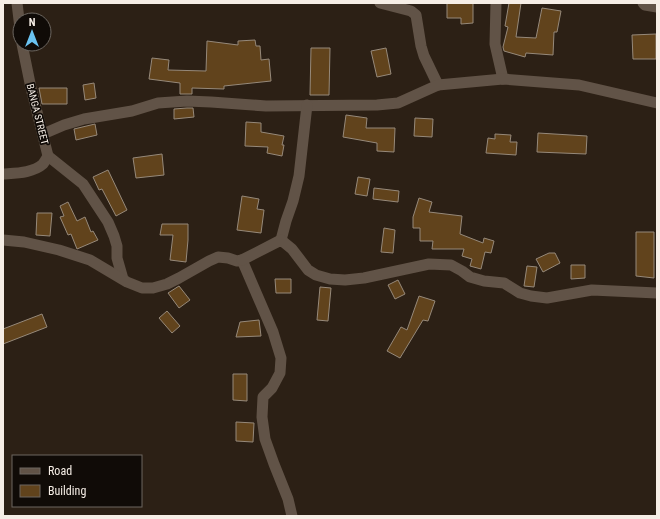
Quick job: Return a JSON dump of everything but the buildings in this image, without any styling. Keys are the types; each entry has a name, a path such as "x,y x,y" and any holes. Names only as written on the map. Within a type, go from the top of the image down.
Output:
{"street":[{"path":"380,3 411,11 416,15 424,56 438,85"},
{"path":"496,3 495,44 503,79"},
{"path":"643,3 657,7"},
{"name":"BANGA STREET","path":"3,174 22,172 37,168 44,163 48,156 24,52"},
{"path":"43,134 64,125 84,119 132,111 158,103 187,101 266,106 377,105 398,103 438,85 503,79 579,85 657,103"},
{"path":"3,240 24,242 59,250 90,260 142,288 153,288 167,284 218,257 237,261 242,260 281,240 299,176 307,105"},
{"path":"48,156 82,184 108,222 115,241 117,258 123,279"},
{"path":"281,240 292,249 308,270 330,279 345,280 364,278 429,264 450,265 470,277 484,281 504,282 520,293 531,296 547,298 592,290 657,293"},
{"path":"242,260 273,332 281,358 280,373 272,388 263,397 262,417 265,438 288,499 292,516"}]}
